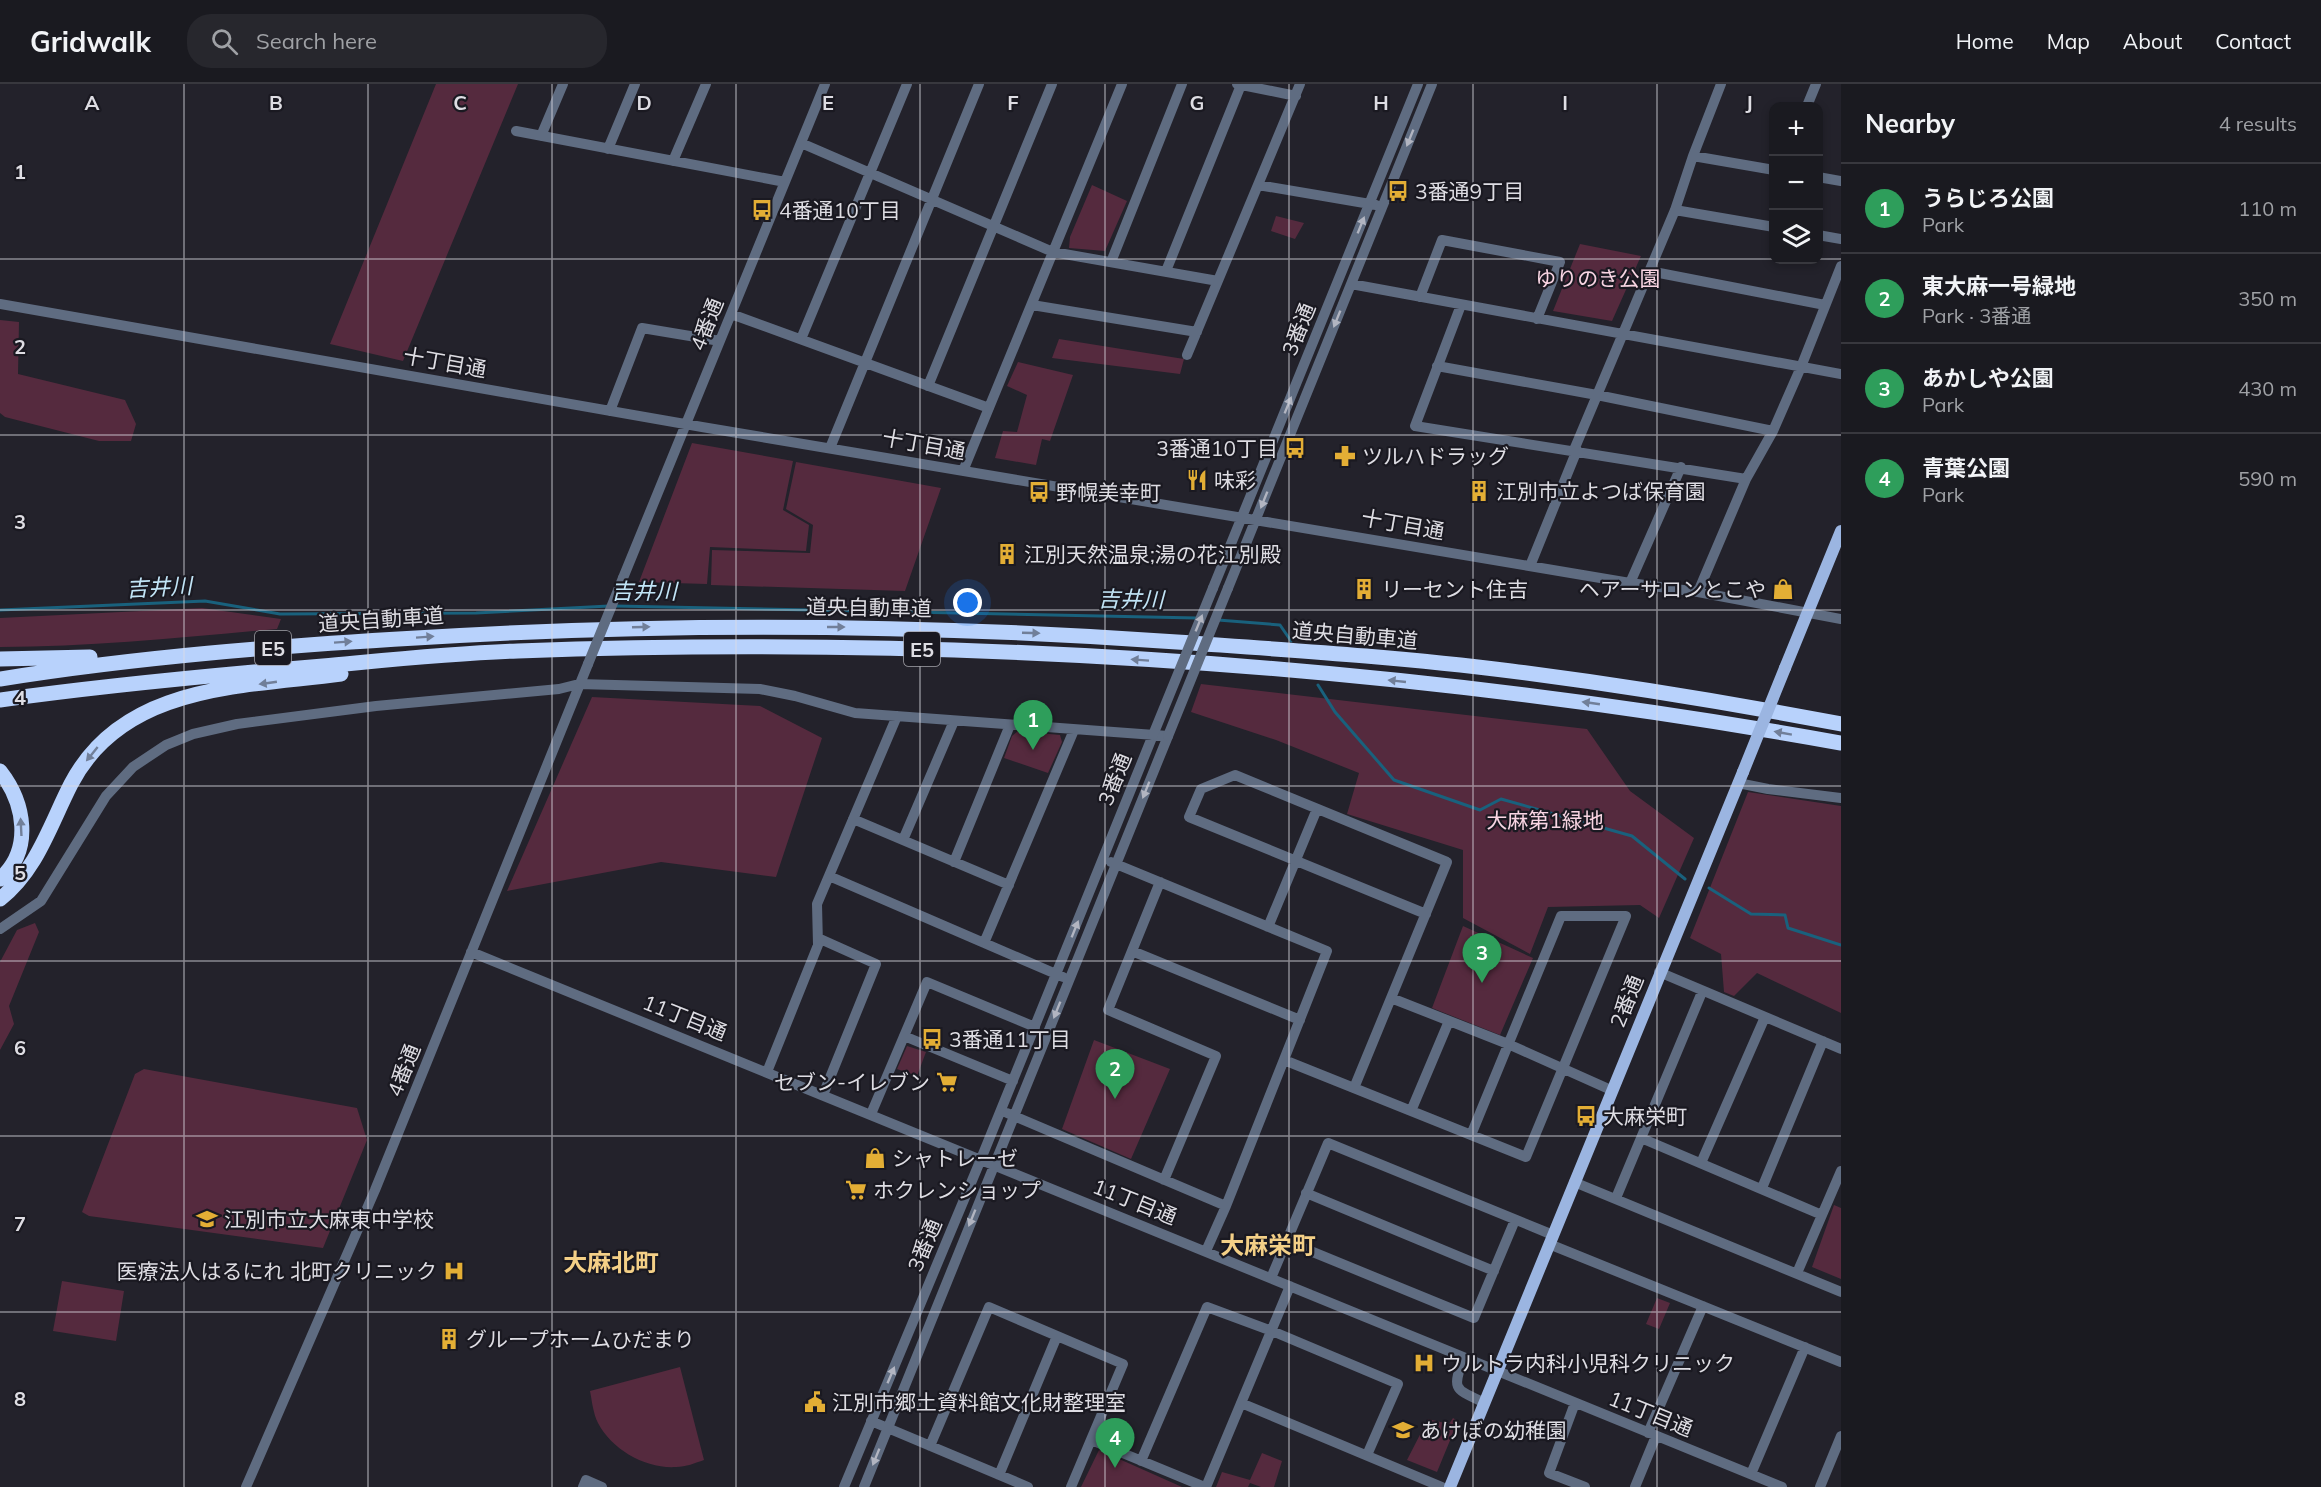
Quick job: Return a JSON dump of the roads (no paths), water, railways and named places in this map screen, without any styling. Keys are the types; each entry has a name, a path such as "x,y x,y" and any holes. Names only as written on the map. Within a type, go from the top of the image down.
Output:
{"highway":[{"name":"道央自動車道","path":"0,679 180,654 535,630 671,626 872,627 1060,634 1285,649 1507,670 1724,702 1841,724"},
{"name":"道央自動車道","path":"0,700 183,678 513,651 671,647 870,647 1083,656 1287,670 1505,691 1722,722 1841,743"},
{"path":"0,899 13,889 33,862 73,782 87,760 122,726 159,705 199,693 513,651"},
{"path":"0,659 180,654"},
{"path":"0,771 18,802 22,838 16,858 0,879"}],"main road":[{"name":"2番通","path":"1450,1487 1841,531"}],"street":[{"path":"541,136 563,84"},
{"path":"608,149 635,84"},
{"path":"673,161 706,84"},
{"name":"4番通","path":"246,1487 354,1242 579,684 825,84"},
{"path":"801,339 907,84"},
{"path":"830,448 979,84"},
{"path":"928,386 1052,84"},
{"path":"963,471 1122,84"},
{"path":"1111,262 1182,84"},
{"path":"1166,271 1239,84 1296,96"},
{"path":"1187,355 1300,84"},
{"name":"3番通","path":"844,1487 1013,1081 1418,84"},
{"name":"3番通","path":"864,1487 1432,84"},
{"path":"1530,566 1597,395 1675,210 1721,84"},
{"path":"1809,102 1816,84"},
{"path":"516,131 785,182"},
{"path":"801,143 1053,252 1218,281"},
{"path":"1693,156 1769,169"},
{"path":"1823,178 1841,181"},
{"path":"1258,185 1383,206"},
{"path":"1675,210 1769,226"},
{"path":"1823,236 1841,239"},
{"path":"1420,297 1442,240 1560,262 1537,319"},
{"path":"1698,592 1746,479 1773,431 1841,266"},
{"path":"1649,271 1825,305"},
{"path":"1351,284 1841,374"},
{"name":"十丁目通","path":"0,304 610,411 1630,583 1698,592 1841,619"},
{"path":"1032,305 1197,332"},
{"path":"1461,305 1415,426 1746,479"},
{"path":"731,314 989,408"},
{"path":"610,411 642,328 720,341"},
{"path":"1437,366 1597,395 1773,431"},
{"path":"1630,583 1680,467"},
{"path":"0,929 41,902 106,796 133,767 166,745 193,734 237,724 376,706 559,689 579,684 760,689 855,713 1168,736"},
{"path":"767,1072 818,945 817,904 897,716"},
{"path":"903,840 954,721"},
{"path":"954,862 1010,725"},
{"path":"984,943 1074,730"},
{"path":"1354,1088 1426,914 1447,862 1235,774 1201,789 1188,817 1426,914"},
{"path":"1740,778 1768,789 1841,798"},
{"path":"1268,927 1317,809"},
{"path":"853,819 1009,885"},
{"path":"1103,858 1327,951 1206,1251"},
{"path":"829,876 1069,980"},
{"path":"1160,882 1108,1010 1216,1056 1164,1180"},
{"path":"1284,1060 1411,1111 1471,1135 1526,1157 1626,916 1561,916 1471,1135"},
{"path":"818,938 876,963 823,1095"},
{"path":"1132,951 1300,1020"},
{"name":"11丁目通","path":"471,952 1782,1487"},
{"path":"1659,972 1841,1049"},
{"path":"871,1114 927,982 1035,1027"},
{"path":"1616,1198 1702,992"},
{"path":"1391,998 1508,1044 1611,1090"},
{"path":"1701,1163 1765,1017"},
{"path":"1411,1111 1449,1021"},
{"path":"904,1036 1013,1081"},
{"path":"1762,1188 1823,1041"},
{"path":"1001,1110 1226,1206"},
{"path":"1641,1138 1822,1215"},
{"path":"1271,1278 1328,1143 1515,1220 1551,1240 1703,1306 1840,1360"},
{"path":"1797,1273 1841,1171"},
{"path":"1574,1182 1841,1292"},
{"path":"1306,1193 1494,1271"},
{"path":"1286,1241 1474,1318 1515,1220"},
{"path":"1091,1440 1206,1487 1290,1286"},
{"path":"1635,1487 1652,1434 1703,1306"},
{"path":"930,1446 989,1307 1123,1364 1071,1487"},
{"path":"1142,1461 1206,1307 1272,1331 1398,1384 1367,1455"},
{"path":"999,1475 1057,1336"},
{"path":"1751,1474 1805,1347"},
{"path":"1464,1358 1456,1377 1458,1387 1462,1392 1485,1403"},
{"path":"1241,1403 1442,1487"},
{"path":"1575,1403 1549,1473 1585,1487"},
{"path":"871,1421 1028,1487"},
{"path":"1820,1487 1841,1436"},
{"path":"583,1487 586,1480 602,1487"}],"waterway":[{"name":"吉井川","path":"0,610 205,601 280,614 476,613 609,606"},
{"name":"吉井川","path":"615,606 1197,618"},
{"name":"吉井川","path":"1218,620 1280,625 1291,641"},
{"path":"1318,685 1335,712 1394,780 1480,810 1501,799 1632,836 1685,879"},
{"path":"1709,888 1751,914 1785,915 1788,928 1841,945"}],"place":[{"name":"3番通9丁目","path":"1398,191"},
{"name":"4番通10丁目","path":"762,210"},
{"name":"3番通10丁目","path":"1295,448"},
{"name":"ツルハドラッグ","path":"1345,456"},
{"name":"味彩","path":"1197,480"},
{"name":"江別市立よつば保育園","path":"1479,491"},
{"name":"野幌美幸町","path":"1039,492"},
{"name":"江別天然温泉;湯の花江別殿","path":"1007,554"},
{"name":"リーセント住吉","path":"1364,589"},
{"name":"ヘアーサロンとこや","path":"1783,589"},
{"name":"うらじろ公園","path":"1033,750"},
{"name":"あかしや公園","path":"1482,983"},
{"name":"3番通11丁目","path":"932,1039"},
{"name":"セブン-イレブン","path":"947,1082"},
{"name":"東大麻一号緑地","path":"1115,1099"},
{"name":"大麻栄町","path":"1586,1116"},
{"name":"シャトレーゼ","path":"875,1158"},
{"name":"ホクレンショップ","path":"856,1190"},
{"name":"江別市立大麻東中学校","path":"207,1219"},
{"name":"医療法人はるにれ 北町クリニック","path":"454,1271"},
{"name":"グループホームひだまり","path":"449,1339"},
{"name":"ウルトラ内科小児科クリニック","path":"1424,1363"},
{"name":"江別市郷土資料館文化財整理室","path":"815,1402"},
{"name":"あけぼの幼稚園","path":"1403,1430"},
{"name":"青葉公園","path":"1115,1468"}],"district":[{"name":"大麻栄町","path":"1268,1245"},
{"name":"大麻北町","path":"611,1262"}],"park label":[{"name":"ゆりのき公園","path":"1598,278"},
{"name":"大麻第1緑地","path":"1545,820"}]}
